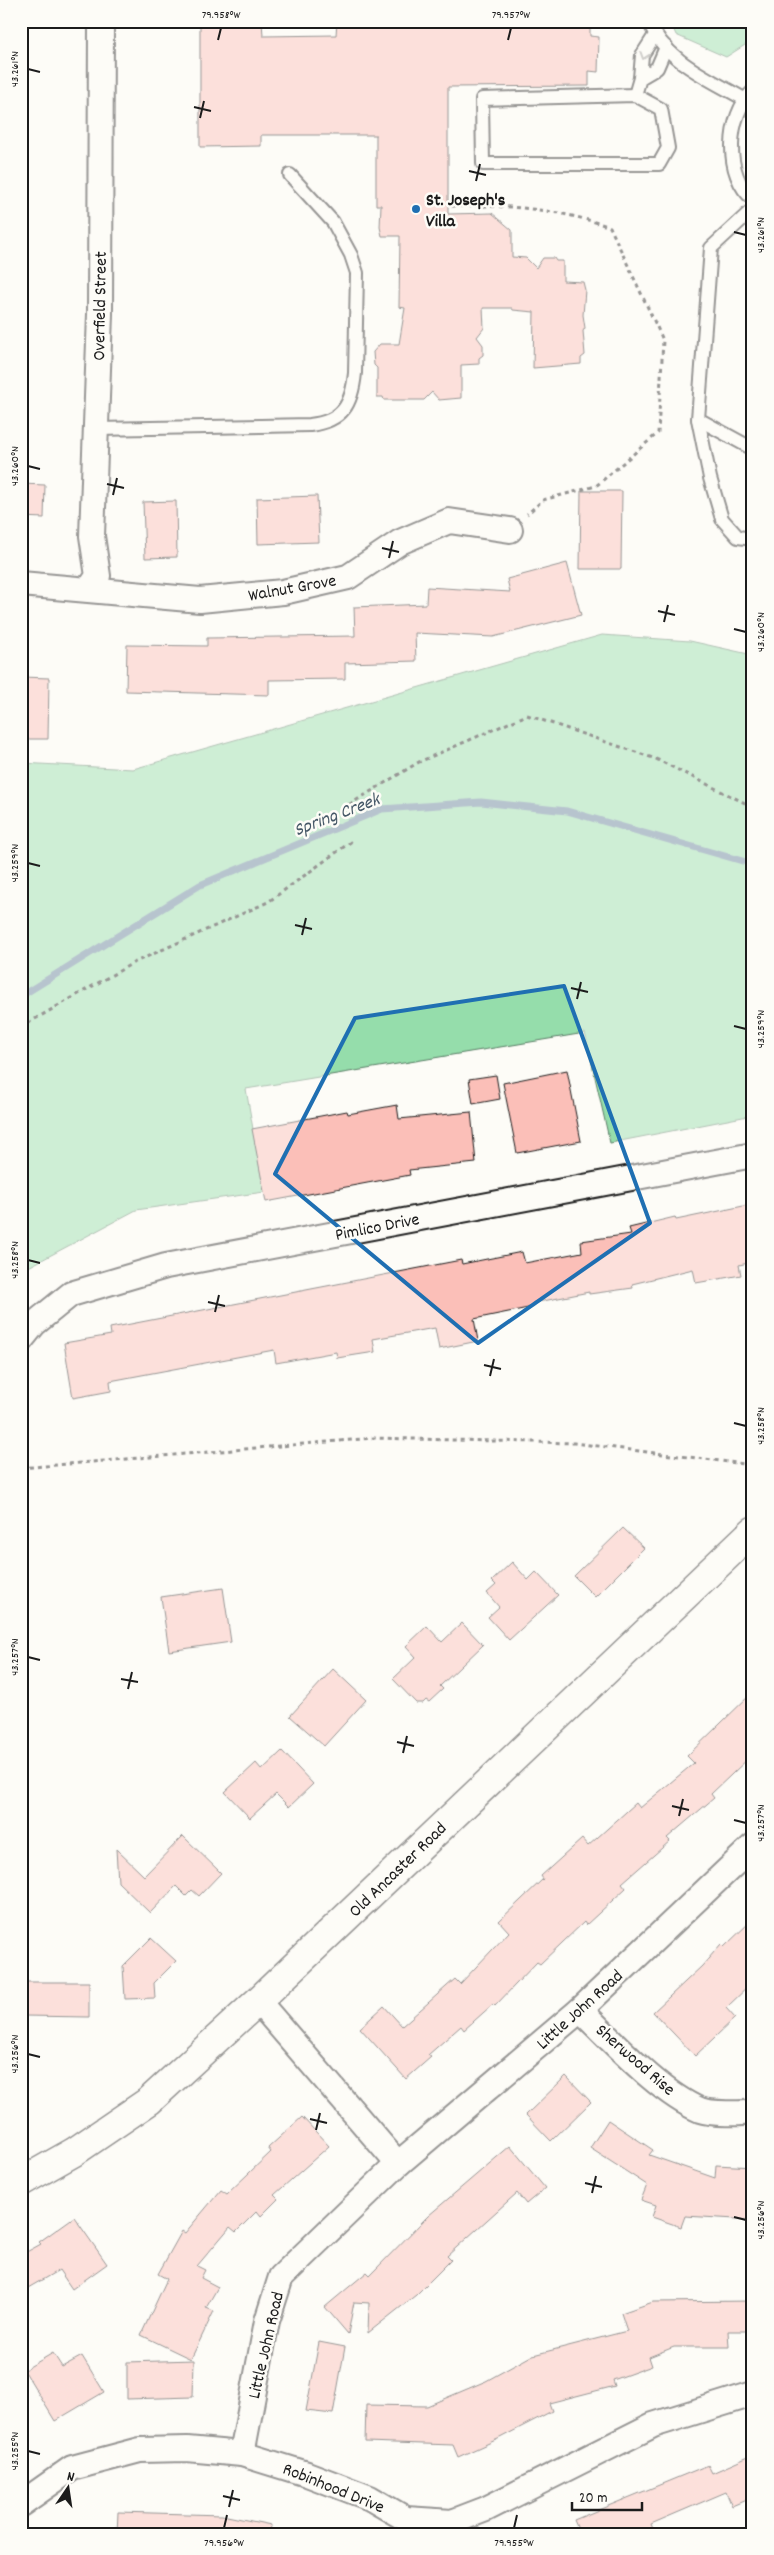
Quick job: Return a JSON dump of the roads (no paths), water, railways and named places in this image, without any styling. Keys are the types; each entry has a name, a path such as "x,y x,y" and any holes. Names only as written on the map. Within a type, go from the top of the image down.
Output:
{"street":[{"name":"Overfield Street","path":"90,588 98,576 92,536 100,314 101,21"},
{"name":"Walnut Grove","path":"21,584 90,588 200,600 283,592 348,578 400,542 449,521 510,530"},
{"name":"Pimlico Drive","path":"21,1340 34,1324 71,1294 166,1266 753,1156"},
{"name":"Old Ancaster Road","path":"21,2182 74,2152 149,2101 258,2001 753,1531"},
{"name":"Little John Road","path":"242,2454 267,2321 281,2277 398,2164 580,2010 753,1846"},
{"path":"258,2001 398,2164"},
{"name":"Sherwood Rise","path":"580,2010 662,2086 701,2110 743,2114 753,2112"},
{"name":"Robinhood Drive","path":"21,2504 72,2468 140,2450 187,2449 242,2454 307,2474 370,2498 406,2519 452,2522 486,2508 653,2425 753,2394"}],"lane":[{"path":"649,21 655,35 676,58 749,95 736,121 732,158 743,191 753,199"},
{"path":"635,95 640,78 642,55 655,35"},
{"path":"640,78 657,68 666,47"},
{"path":"635,95 661,109 668,148 659,164 483,164 482,99 635,95"},
{"path":"96,429 310,425 327,423 345,409 354,386 357,273 351,255 334,222 290,175"},
{"path":"753,209 711,248 698,419 710,478 722,519 738,537 753,539"},
{"path":"698,419 753,448"}],"waterway":[{"name":"Spring Creek","path":"21,996 200,885 382,809 481,802 567,811 753,864"}],"place":[{"name":"St. Joseph's Villa","path":"416,209"}]}
